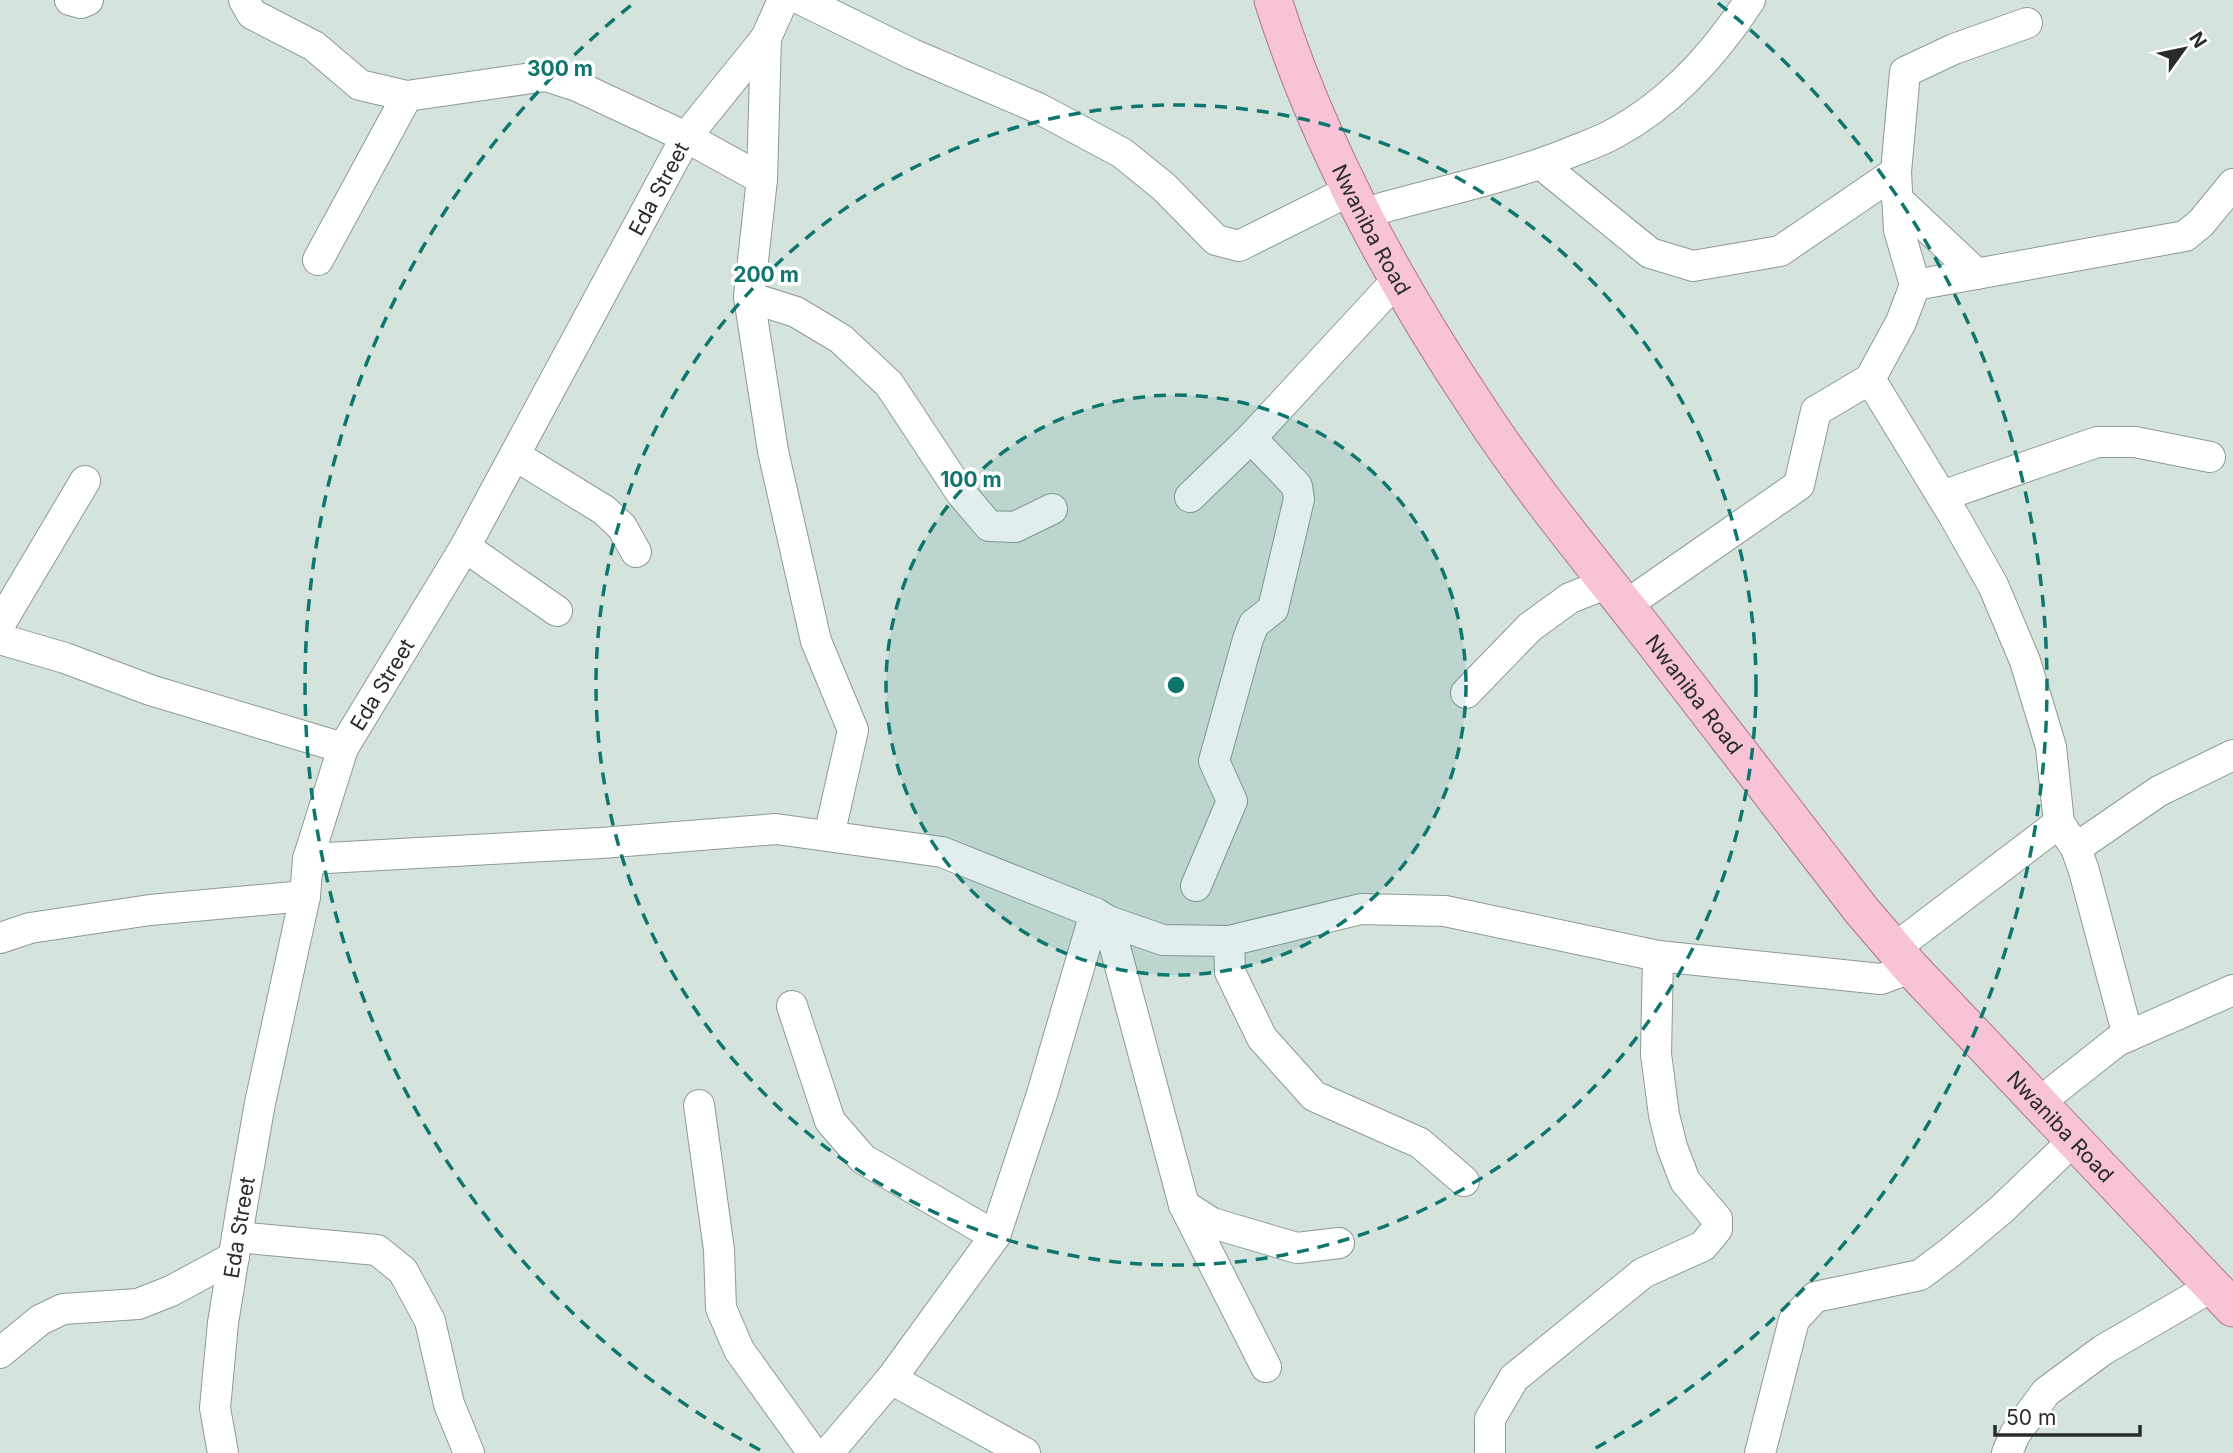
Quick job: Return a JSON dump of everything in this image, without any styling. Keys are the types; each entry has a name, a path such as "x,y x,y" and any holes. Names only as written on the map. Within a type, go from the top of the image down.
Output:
{"main road":[{"name":"Nwaniba Road","path":"1273,0 1303,83 1351,190 1398,279 1480,412 1608,583 1862,911 1906,951 2074,1140 2226,1292"},
{"path":"1296,0 1313,50 1382,208 1490,389 1906,951 2055,1090 2226,1292"}],"street":[{"path":"70,0 81,3 88,0"},
{"path":"244,0 252,14 314,46 360,85 407,96 546,76 577,86 686,137 762,179"},
{"name":"Eda Street","path":"223,1453 215,1408 223,1323 235,1247 260,1103 305,896 308,859 343,748 466,547 686,137 766,38 783,0"},
{"path":"803,0 912,54 1038,108 1122,153 1164,187 1216,240 1239,246 1351,190"},
{"path":"1382,208 1541,164 1614,134 1654,108 1705,63 1750,0"},
{"path":"1642,594 1799,485 1816,411 1870,379 1901,322 1915,285 1899,230 1897,186 1905,72 2026,23"},
{"path":"766,38 762,179 749,297 773,451 816,641 853,730 829,836"},
{"path":"318,260 407,96"},
{"path":"1541,164 1650,253 1693,266 1780,251 1897,186"},
{"path":"1915,285 2185,236 2201,223 2233,184"},
{"path":"1897,186 1977,274"},
{"path":"1190,497 1251,438 1398,279"},
{"path":"749,297 796,312 841,339 889,384 961,494 989,526 1014,527 1052,509"},
{"path":"1870,379 1993,585 2025,661 2051,747 2059,823 2076,848 2128,1036"},
{"path":"1196,886 1232,802 1214,761 1248,639 1254,625 1273,609 1299,499 1297,486 1251,438"},
{"path":"1942,496 2096,443 2135,442 2210,457"},
{"path":"516,456 604,510 622,527 636,552"},
{"path":"0,624 85,481"},
{"path":"466,547 557,611"},
{"path":"1466,693 1530,627 1570,598 1608,583"},
{"path":"0,639 65,658 150,690 343,748"},
{"path":"2076,848 2159,791 2233,755"},
{"path":"308,859 601,844 776,829 943,852 1163,940 1228,941 1361,909 1445,911 1658,956 1881,979 1906,951 2059,823"},
{"path":"0,939 30,928 149,910 305,896"},
{"path":"1102,917 1184,1205 1266,1367"},
{"path":"828,1453 891,1379 995,1236 1102,917"},
{"path":"1228,941 1230,972 1262,1038 1314,1096 1420,1143 1464,1181"},
{"path":"1490,1453 1490,1419 1514,1378 1643,1273 1703,1246 1717,1229 1717,1219 1685,1181 1664,1115 1656,1054 1658,956"},
{"path":"2055,1090 2117,1041 2233,990"},
{"path":"792,1006 830,1121 863,1159 995,1236"},
{"path":"699,1105 719,1250 721,1308 739,1350 813,1453"},
{"path":"1760,1453 1794,1320 1815,1297 1920,1275 2001,1209 2074,1140"},
{"path":"1184,1205 1212,1223 1297,1248 1339,1243"},
{"path":"0,1353 40,1320 63,1309 138,1304 172,1291 235,1247 377,1250 403,1271 430,1321 449,1404 468,1453"},
{"path":"2007,1453 2015,1434 2046,1392 2103,1350 2226,1292"},
{"path":"891,1379 1025,1453"}]}
